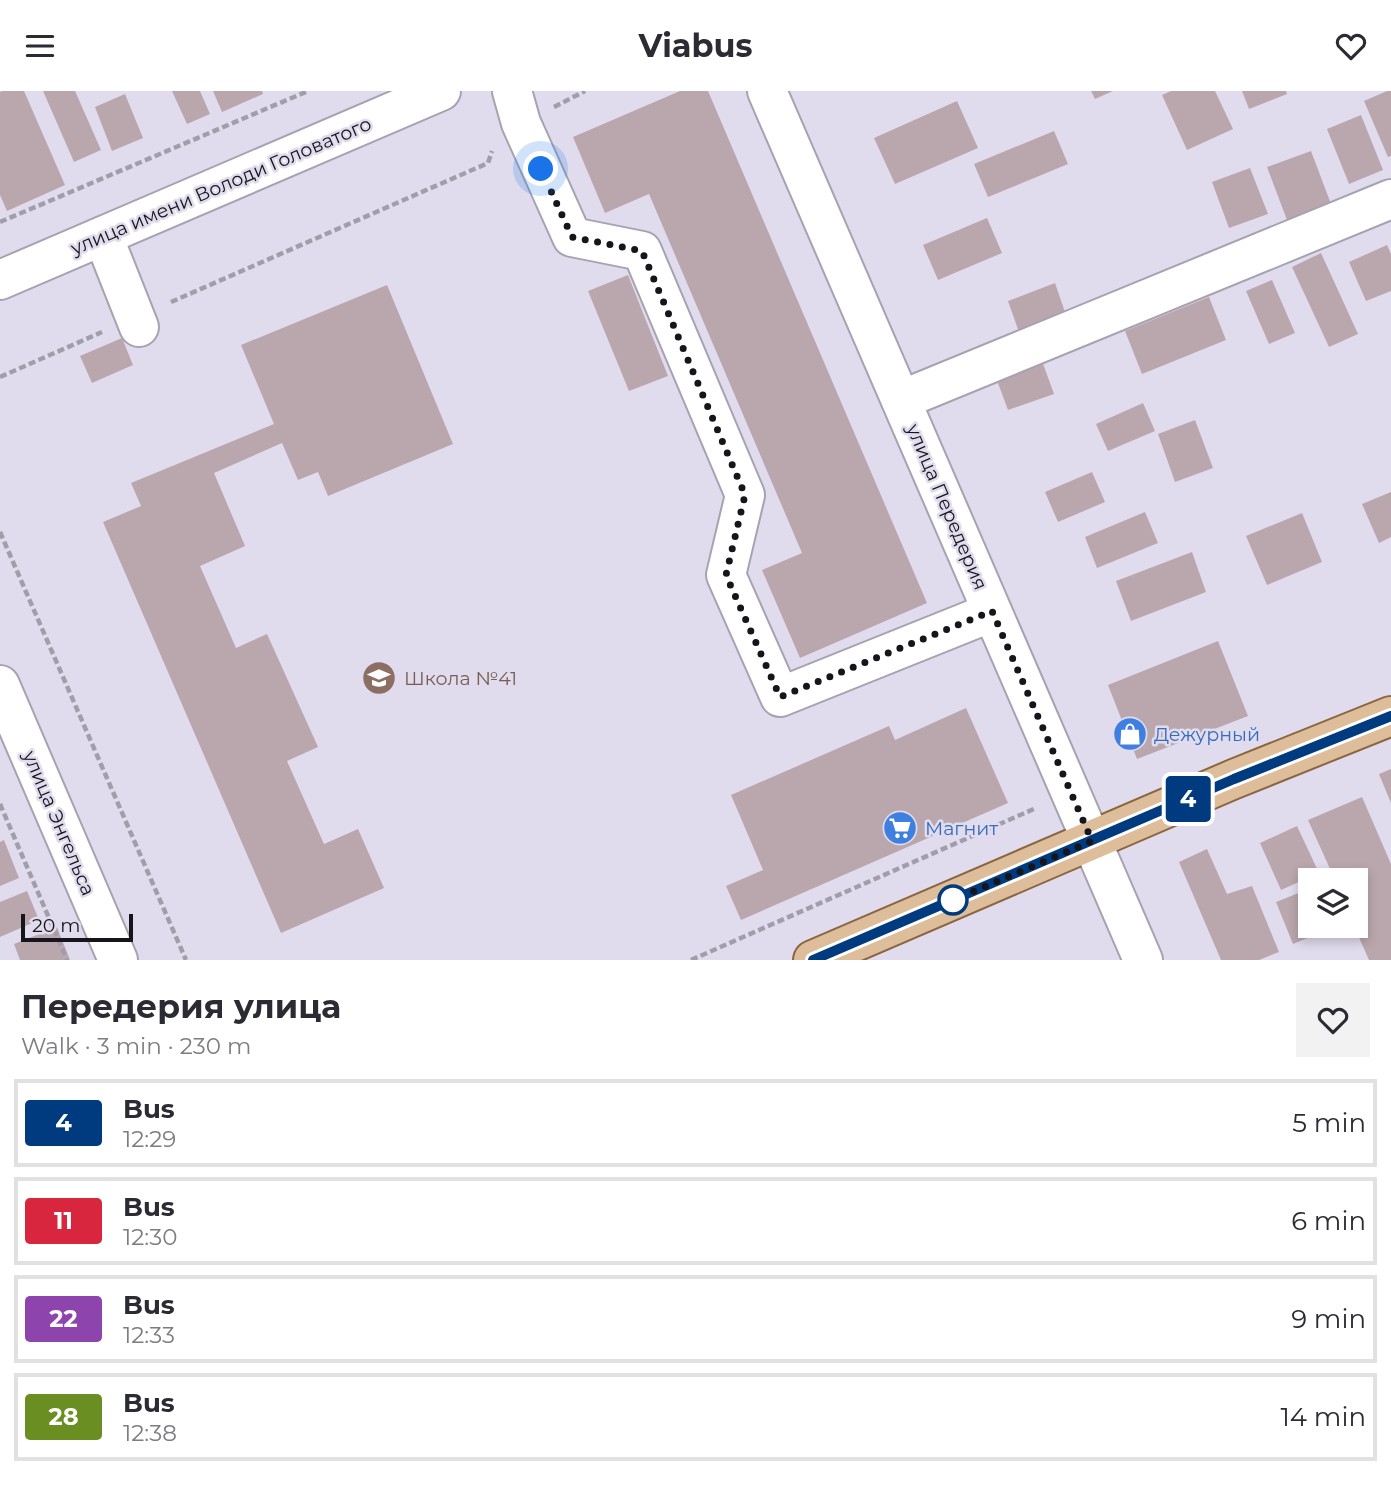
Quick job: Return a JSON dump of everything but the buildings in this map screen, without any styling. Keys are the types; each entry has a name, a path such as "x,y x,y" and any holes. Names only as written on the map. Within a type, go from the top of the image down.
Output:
{"main road":[{"path":"813,960 1234,779 1391,716"}],"street":[{"name":"улица имени Володи Головатого","path":"0,280 441,91"},
{"name":"улица Передерия","path":"767,91 1143,960"},
{"path":"517,107 572,237 642,251 745,495 726,575 780,697 992,611"},
{"name":"улица Передерия","path":"901,401 1391,198"},
{"path":"103,236 137,322"},
{"name":"улица Энгельса","path":"0,685 117,960"}],"path":[{"path":"0,222 308,91"},
{"path":"0,377 137,322 488,163 500,129 517,107 585,91"},
{"path":"0,532 186,960"},
{"path":"0,804 67,960"},
{"path":"691,960 1045,804"}],"bus line":[{"name":"4","path":"813,960 1234,779 1391,716"}],"place":[{"name":"Школа №41","path":"379,678"},
{"name":"Дежурный","path":"1130,734"},
{"name":"Магнит","path":"900,828"}],"route":[{"path":"541,169 572,237 642,251 745,495 726,575 780,697 992,611 1092,841 944,904 953,900"}]}
